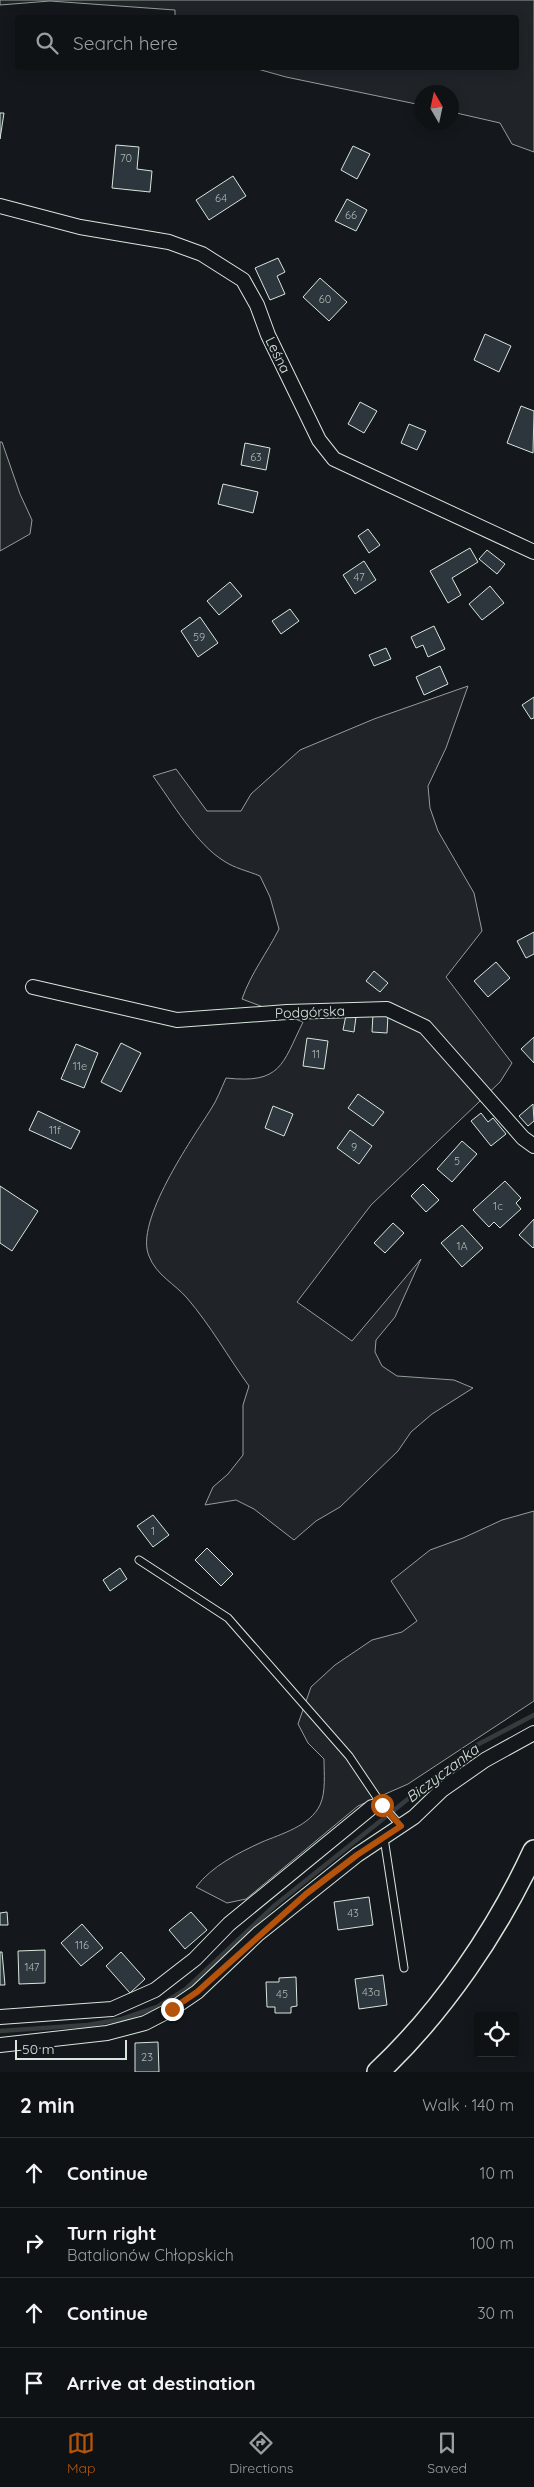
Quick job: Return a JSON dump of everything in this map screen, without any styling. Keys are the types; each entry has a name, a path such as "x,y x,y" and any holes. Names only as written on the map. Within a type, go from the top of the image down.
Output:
{"main road":[{"path":"378,2072 395,2056 452,1988 492,1930 520,1882 534,1851"}],"street":[{"name":"Leśna","path":"0,206 80,227 169,242 202,254 243,280 257,305 268,335 320,440 334,458 534,552"},
{"name":"Podgórska","path":"33,987 177,1020 287,1012 387,1009 426,1027 523,1138 534,1146"},
{"path":"0,2045 107,2033 145,2023 172,2009 197,1992 306,1894 357,1855 384,1838 399,1824 414,1817 442,1790 485,1760 534,1733"},
{"path":"0,2017 112,2008 156,1990 195,1959 229,1924 372,1807 382,1805"}],"lane":[{"path":"139,1560 228,1618 349,1756 382,1805 399,1824"},
{"path":"384,1838 404,1968"}],"shaded area":[{"path":"0,0 534,0 534,152 512,144 500,123 459,114 459,85 414,85 414,104 286,77 261,70 519,70 519,15 175,15 175,10 50,1 0,5"},
{"path":"0,442 2,442 20,494 32,520 30,534 0,551"},
{"path":"468,686 446,748 428,786 430,808 438,831 474,893 482,931 446,977 512,1063 500,1082 371,1205 297,1302 352,1341 421,1259 395,1317 376,1340 375,1352 382,1366 397,1376 454,1380 473,1388 432,1414 411,1432 398,1451 340,1507 316,1521 294,1540 254,1509 236,1500 205,1505 213,1487 228,1474 243,1455 243,1405 249,1386 196,1309 156,1269 149,1256 147,1241 150,1223 157,1202 167,1181 213,1106 226,1078 258,1078 269,1074 284,1060 303,1022 242,999 250,980 279,929 270,897 260,876 228,863 214,854 194,834 153,776 176,769 207,811 241,811 251,794 300,750 374,719"},
{"path":"534,1511 534,1701 408,1784 358,1806 246,1899 227,1903 196,1887 202,1879 226,1861 253,1846 302,1824 309,1819 320,1805 324,1783 324,1759 308,1743 298,1724 311,1687 335,1665 372,1640 402,1632 417,1621 391,1581 430,1550 463,1538 502,1520"}],"building":[{"path":"0,113 4,113 0,139"},
{"path":"116,145 139,147 137,169 152,171 150,192 112,188"},
{"path":"353,146 370,154 357,179 341,170"},
{"path":"233,176 246,196 209,220 196,200"},
{"path":"347,199 367,210 356,231 335,221"},
{"path":"278,258 285,272 277,276 285,294 270,300 255,268"},
{"path":"320,278 347,302 329,321 303,297"},
{"path":"485,334 511,346 499,372 474,360"},
{"path":"360,402 377,411 364,433 348,424"},
{"path":"521,406 534,411 533,453 507,443"},
{"path":"409,424 426,431 417,450 401,443"},
{"path":"245,443 270,448 266,470 241,465"},
{"path":"223,484 258,492 253,513 218,504"},
{"path":"368,529 380,545 369,553 358,536"},
{"path":"470,548 478,562 452,578 461,595 448,603 430,571"},
{"path":"487,550 505,564 497,574 479,559"},
{"path":"364,561 376,580 355,594 343,575"},
{"path":"230,582 242,596 219,615 207,601"},
{"path":"490,586 504,603 482,620 469,604"},
{"path":"290,609 299,621 281,634 272,621"},
{"path":"200,617 218,643 198,657 181,631"},
{"path":"434,626 445,649 428,657 423,645 416,648 411,637"},
{"path":"386,648 391,659 374,666 369,655"},
{"path":"440,666 448,684 424,695 416,677"},
{"path":"534,697 534,718 531,719 522,705"},
{"path":"534,932 534,954 526,958 517,941"},
{"path":"496,962 510,978 488,997 474,981"},
{"path":"374,971 388,983 380,992 366,981"},
{"path":"373,1014 388,1015 387,1033 372,1032"},
{"path":"346,1015 356,1017 354,1032 343,1030"},
{"path":"534,1037 534,1063 521,1049"},
{"path":"307,1038 328,1041 324,1069 303,1066"},
{"path":"121,1043 141,1053 121,1092 101,1082"},
{"path":"76,1044 98,1053 84,1088 61,1079"},
{"path":"358,1094 384,1112 373,1126 348,1108"},
{"path":"533,1104 534,1121 528,1126 519,1116"},
{"path":"273,1106 293,1114 284,1136 265,1128"},
{"path":"38,1111 80,1131 71,1149 29,1130"},
{"path":"481,1113 488,1122 493,1118 506,1134 491,1146 471,1121"},
{"path":"350,1130 372,1146 359,1164 337,1148"},
{"path":"462,1141 477,1154 452,1182 437,1169"},
{"path":"505,1181 521,1198 516,1203 521,1209 500,1228 494,1222 489,1227 473,1210"},
{"path":"423,1184 439,1200 426,1212 411,1196"},
{"path":"0,1186 38,1211 12,1251 0,1243"},
{"path":"534,1219 534,1247 533,1248 519,1235"},
{"path":"393,1223 404,1233 385,1253 374,1243"},
{"path":"462,1225 483,1248 462,1267 441,1243"},
{"path":"153,1515 169,1535 153,1547 137,1526"},
{"path":"207,1548 233,1574 221,1586 195,1560"},
{"path":"120,1568 127,1579 110,1591 103,1580"},
{"path":"369,1897 373,1925 338,1930 334,1902"},
{"path":"7,1912 8,1925 0,1925 0,1913"},
{"path":"191,1912 207,1930 185,1949 169,1930"},
{"path":"82,1924 103,1948 81,1966 61,1943"},
{"path":"45,1950 45,1983 19,1984 18,1951"},
{"path":"0,1952 2,1952 5,1985 0,1985"},
{"path":"121,1952 145,1979 130,1993 106,1966"},
{"path":"383,1975 387,2005 359,2009 355,1979"},
{"path":"296,1977 297,2006 291,2007 291,2013 275,2013 275,2007 267,2007 266,1982 279,1982 279,1978"},
{"path":"158,2042 159,2072 135,2072 135,2043"}],"waterway":[{"name":"Biczyczanka","path":"0,2031 88,2025 122,2019 157,2007 186,1989 274,1906 473,1747 534,1715"}],"route":[{"path":"172,2009 197,1992 258,1934 306,1894 357,1855 401,1826 382,1805"}]}
